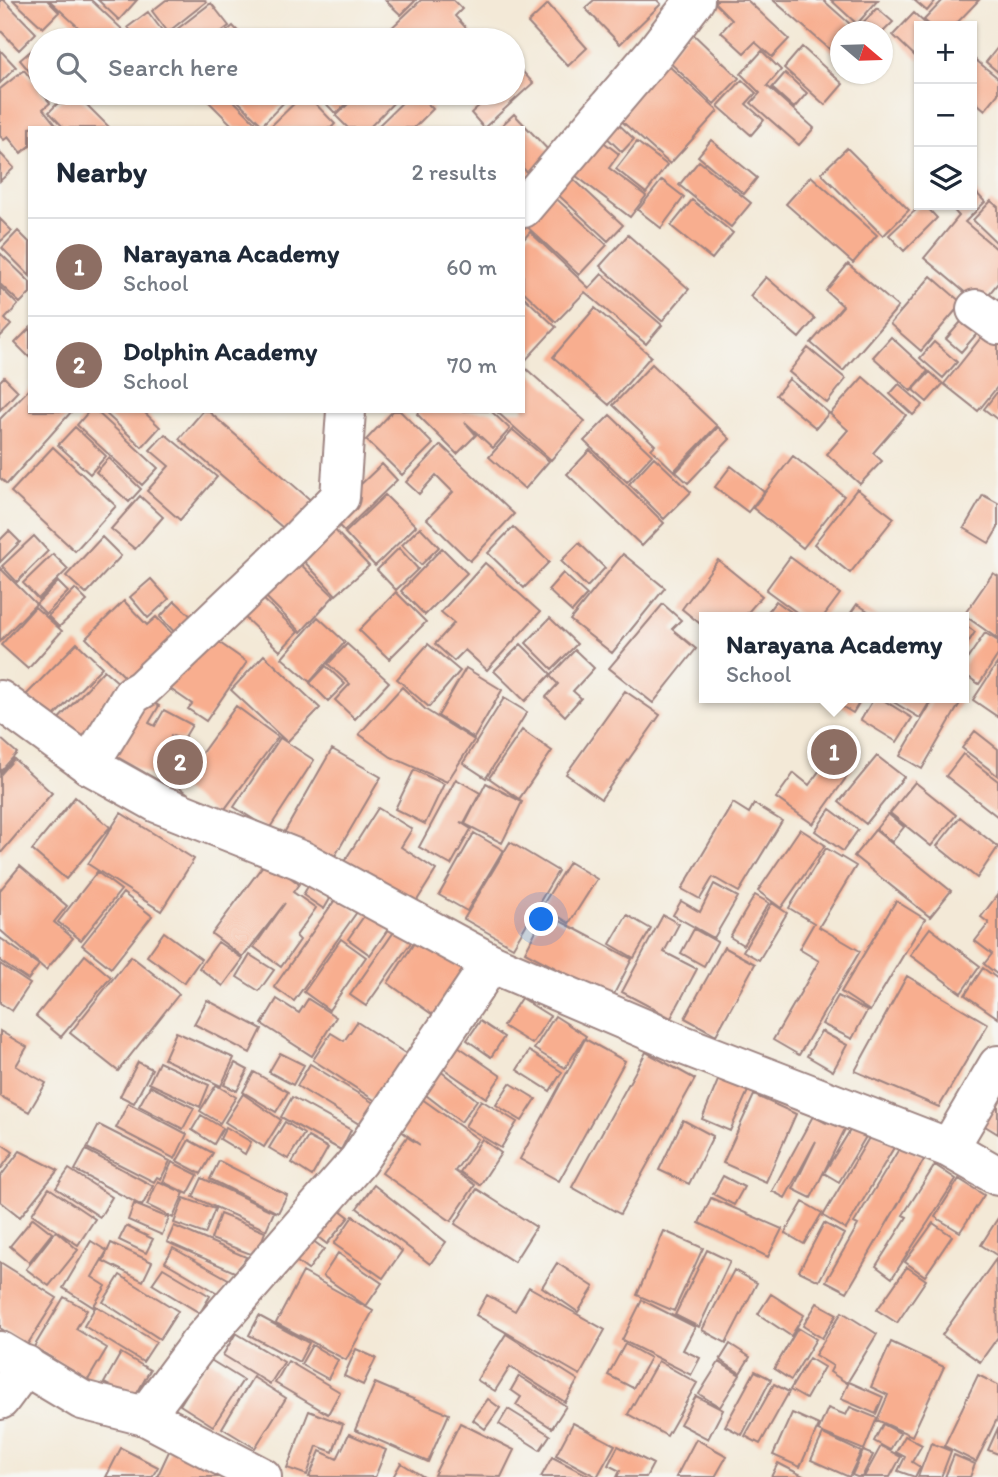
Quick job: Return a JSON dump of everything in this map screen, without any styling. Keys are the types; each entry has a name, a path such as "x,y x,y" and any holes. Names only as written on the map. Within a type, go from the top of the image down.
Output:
{"street":[{"path":"525,206 656,51 695,0"},
{"path":"89,765 132,695 142,689 293,545 340,496 346,413"},
{"path":"0,700 89,765 157,803 303,861 491,963 678,1043 949,1148 998,1176"},
{"path":"145,1416 198,1345 358,1161 491,963"},
{"path":"949,1148 998,1065"},
{"path":"0,1400 13,1358 82,1400 145,1416 262,1477"}],"building":[{"path":"0,0 4,0 31,28 28,28 28,41 19,50 0,30"},
{"path":"13,0 47,0 59,12 43,28"},
{"path":"49,0 91,0 121,28 79,28"},
{"path":"98,0 137,0 119,20"},
{"path":"166,0 206,2 173,28 165,28 152,11"},
{"path":"385,0 416,0 401,15"},
{"path":"421,0 453,0 462,9 455,16 466,28 391,28"},
{"path":"594,0 657,0 661,4 620,44 585,8"},
{"path":"747,0 789,39 772,57 755,42 744,53 721,32 732,20 714,2"},
{"path":"773,0 823,0 847,21 830,21 830,49"},
{"path":"831,0 878,0 860,21 854,21"},
{"path":"914,0 936,0 927,11"},
{"path":"943,0 979,0 959,21 924,20"},
{"path":"211,3 229,26 226,28 179,28"},
{"path":"548,4 587,48 568,66 528,23"},
{"path":"877,8 892,21 865,21"},
{"path":"148,12 160,28 129,28"},
{"path":"914,13 923,21 914,21 914,55 893,35"},
{"path":"690,31 739,78 714,104 665,58"},
{"path":"802,47 830,72 830,84 843,84 825,105 784,68"},
{"path":"998,47 998,72 986,62"},
{"path":"0,50 16,67 0,83"},
{"path":"762,51 781,70 767,86 814,128 799,145 751,103 760,93 741,74"},
{"path":"28,53 28,70 20,60"},
{"path":"658,56 718,111 670,164 609,110"},
{"path":"977,61 998,78 998,94 985,110 977,103"},
{"path":"24,70 28,75 28,105 48,105 43,109 56,125 28,126 28,148 21,153 8,137 4,140 0,136 0,89"},
{"path":"785,73 807,93 794,108 772,88"},
{"path":"525,74 533,83 525,90"},
{"path":"742,80 756,93 746,104 764,120 751,135 718,106"},
{"path":"56,105 87,105 108,126 62,126 49,112"},
{"path":"212,105 238,105 257,124 233,126"},
{"path":"242,105 281,105 262,125"},
{"path":"293,105 317,105 335,124 333,126 271,126"},
{"path":"327,105 345,105 336,114"},
{"path":"347,105 391,105 371,126 346,126 336,116"},
{"path":"400,105 429,105 433,109 416,126 378,126"},
{"path":"480,105 509,105 486,126 482,126 471,113"},
{"path":"607,113 634,139 622,152 595,126"},
{"path":"514,114 552,154 529,175 525,170 525,126 501,126"},
{"path":"597,137 619,154 609,168 646,196 630,217 571,172"},
{"path":"711,140 757,178 744,194 698,156"},
{"path":"637,142 667,165 646,193 616,169"},
{"path":"847,148 909,210 883,236 821,173"},
{"path":"0,153 14,168 0,181"},
{"path":"699,161 751,203 731,227 679,185"},
{"path":"567,173 623,225 608,241 553,190"},
{"path":"811,176 877,235 853,263 786,204"},
{"path":"662,180 684,197 661,228 638,210"},
{"path":"549,192 607,245 579,275 525,225 525,221"},
{"path":"977,193 985,202 977,210"},
{"path":"692,200 733,233 712,259 671,226"},
{"path":"991,201 998,207 998,244 973,220"},
{"path":"916,210 930,210 937,218 904,251 889,235"},
{"path":"954,210 977,210 965,222 998,250 998,283 980,305 924,258 959,216"},
{"path":"0,219 12,231 0,242"},
{"path":"18,231 28,241 28,274 2,248"},
{"path":"530,232 589,288 602,274 662,325 646,344 585,292 556,322 525,293 525,238"},
{"path":"628,235 689,289 662,321 600,266"},
{"path":"0,253 28,280 28,295 20,303 0,284"},
{"path":"848,264 898,307 843,371 811,343 843,306 826,291"},
{"path":"931,276 962,303 921,351 890,324"},
{"path":"766,277 815,319 799,338 750,296"},
{"path":"0,287 18,305 5,319 11,325 0,337"},
{"path":"525,298 556,327 525,361"},
{"path":"595,308 651,356 609,405 553,357"},
{"path":"973,308 988,321 961,352 946,339"},
{"path":"991,325 998,331 998,386 978,411 944,384"},
{"path":"28,330 28,356 15,343"},
{"path":"891,337 928,371 911,391 873,357"},
{"path":"934,342 957,362 943,378 920,358"},
{"path":"808,348 846,379 827,403 789,372"},
{"path":"652,364 717,426 674,471 651,449 655,445 613,405"},
{"path":"525,368 585,421 551,460 498,413 525,413"},
{"path":"930,372 943,384 927,402 913,390"},
{"path":"4,377 18,391 0,410 0,381"},
{"path":"863,377 906,415 873,453 882,461 860,484 827,454 848,430 830,414"},
{"path":"789,379 829,413 816,428 776,395"},
{"path":"899,384 923,405 913,415 890,394"},
{"path":"28,390 28,413 70,413 7,484 0,478 0,419"},
{"path":"998,391 998,420 984,409"},
{"path":"87,413 98,413 158,468 142,485 77,425"},
{"path":"105,413 145,413 160,427 142,447"},
{"path":"201,413 210,413 314,503 289,533 179,439"},
{"path":"391,413 402,413 433,444 402,475 366,440"},
{"path":"493,413 510,429 493,448 465,422 476,435 457,454 417,414"},
{"path":"610,415 652,455 627,482 584,441"},
{"path":"75,427 106,456 90,474 58,445"},
{"path":"718,427 730,439 688,483 676,472"},
{"path":"513,430 549,461 525,489 489,457"},
{"path":"165,434 217,477 180,520 147,491 169,466 150,450"},
{"path":"441,445 514,514 470,561 427,519 453,492 436,475 419,494 406,482"},
{"path":"53,447 116,506 75,551 11,492"},
{"path":"590,450 664,523 642,546 567,474"},
{"path":"793,456 844,496 803,548 753,508"},
{"path":"654,457 691,492 664,519 629,484"},
{"path":"109,458 141,489 129,502 96,472"},
{"path":"382,464 397,480 344,531 329,515"},
{"path":"731,466 764,492 748,512 715,487"},
{"path":"857,489 894,518 850,573 814,544"},
{"path":"385,495 416,526 375,566 345,533"},
{"path":"983,495 998,503 998,528 989,543 964,528"},
{"path":"140,496 163,517 135,549 111,529"},
{"path":"329,524 369,566 336,595 297,554"},
{"path":"420,527 439,547 421,565 402,545"},
{"path":"513,527 549,562 524,588 488,553"},
{"path":"9,531 20,542 0,562 0,540"},
{"path":"34,536 48,551 17,582 2,566"},
{"path":"102,537 121,556 86,594 66,576"},
{"path":"579,543 605,568 587,587 561,561"},
{"path":"399,548 418,569 396,590 377,570"},
{"path":"442,548 467,573 425,615 401,591"},
{"path":"53,554 68,569 38,599 23,583"},
{"path":"623,554 665,588 612,653 570,620"},
{"path":"790,557 840,594 827,612 796,612 766,590"},
{"path":"295,559 334,596 301,632 262,593"},
{"path":"718,560 762,596 748,612 699,612 699,623 682,609"},
{"path":"485,563 540,612 487,670 465,650 454,661 435,644 454,623 441,612"},
{"path":"0,568 36,604 0,641"},
{"path":"563,573 587,595 572,612 548,590"},
{"path":"993,573 998,576 998,639 969,619 969,612 966,612"},
{"path":"151,579 169,599 148,618 130,597"},
{"path":"58,582 68,592 46,614 36,604"},
{"path":"75,589 87,601 59,627 48,616"},
{"path":"396,592 426,622 389,659 359,630"},
{"path":"260,596 298,632 280,651 242,615"},
{"path":"124,601 147,625 156,617 184,646 138,690 86,638"},
{"path":"175,601 199,624 183,641 160,617"},
{"path":"776,601 791,612 768,612"},
{"path":"663,604 681,620 672,629 696,649 653,703 609,668"},
{"path":"857,604 869,612 851,612"},
{"path":"35,607 62,631 28,669 1,645"},
{"path":"318,617 345,642 310,682 282,658"},
{"path":"550,618 577,644 552,669 526,643"},
{"path":"969,628 975,632 969,641"},
{"path":"204,632 247,662 206,721 188,709 192,704 166,686"},
{"path":"985,633 998,641 998,655 979,684 969,677 969,657"},
{"path":"77,643 102,667 51,719 26,695"},
{"path":"347,644 389,682 355,719 335,700 350,684 328,664"},
{"path":"428,644 460,671 429,707 397,679"},
{"path":"521,644 551,674 525,701 494,671"},
{"path":"575,650 594,668 573,691 581,698 565,716 546,697 558,684 550,676"},
{"path":"264,655 320,708 287,742 231,690"},
{"path":"998,662 998,717 973,700"},
{"path":"326,666 345,684 328,701 310,683"},
{"path":"466,668 502,690 474,738 438,716"},
{"path":"104,670 129,692 80,746 55,723"},
{"path":"402,687 426,710 474,740 447,782 391,757 359,734"},
{"path":"625,691 660,715 601,799 566,774"},
{"path":"137,694 159,706 149,723 155,726 164,710 192,725 183,740 170,735 185,743 163,783 105,750"},
{"path":"504,698 527,712 486,778 463,763"},
{"path":"836,703 859,703 853,713"},
{"path":"871,703 888,703 912,718 897,742 861,720"},
{"path":"895,703 929,703 920,718"},
{"path":"931,703 960,703 922,769 900,756"},
{"path":"236,706 278,737 219,817 178,786"},
{"path":"522,730 552,751 519,799 489,778"},
{"path":"975,731 998,749 998,776 962,748"},
{"path":"0,738 17,753 0,772"},
{"path":"280,738 314,760 269,829 234,807"},
{"path":"837,746 858,761 813,824 776,798 794,773 809,785"},
{"path":"332,749 381,777 332,861 284,833"},
{"path":"963,754 998,781 998,817 946,776"},
{"path":"877,756 904,777 866,824 839,802"},
{"path":"14,759 52,793 0,854 0,775"},
{"path":"414,770 444,784 425,824 395,809"},
{"path":"456,779 480,793 464,823 460,822 471,829 451,865 419,847"},
{"path":"915,782 956,815 931,846 890,813"},
{"path":"486,783 522,802 502,843 465,824"},
{"path":"75,797 110,827 66,879 32,850"},
{"path":"733,803 749,813 754,804 782,821 739,892 713,877 700,899 682,889"},
{"path":"378,808 412,829 401,847 436,870 416,902 380,880 376,886 342,865"},
{"path":"830,809 858,830 843,851 815,831"},
{"path":"121,813 194,859 161,911 88,864"},
{"path":"888,814 904,827 892,842 876,829"},
{"path":"960,817 998,847 977,878 937,846"},
{"path":"800,829 825,845 781,908 758,891"},
{"path":"875,830 951,891 930,917 854,856"},
{"path":"474,833 503,850 467,911 439,895"},
{"path":"510,842 558,871 513,947 464,919"},
{"path":"826,848 856,866 819,927 860,951 799,1055 773,1040 819,961 799,949 814,923 789,908"},
{"path":"267,860 299,884 293,892 316,908 296,936 300,940 281,967 254,947 285,903 243,957 212,934"},
{"path":"569,862 597,879 569,923 542,906"},
{"path":"20,866 67,906 54,922 73,938 46,970 0,930 0,890"},
{"path":"97,872 121,890 81,940 58,922"},
{"path":"310,883 331,897 324,909 303,895"},
{"path":"714,884 738,897 714,938 673,915 681,901 700,912"},
{"path":"123,893 152,916 111,968 82,945"},
{"path":"998,894 998,975 984,964 992,954 975,941 989,923 981,917"},
{"path":"755,895 769,903 743,945 730,937"},
{"path":"337,897 357,912 294,1001 274,987"},
{"path":"896,901 925,919 870,1011 841,992"},
{"path":"772,903 787,913 759,960 743,951"},
{"path":"369,909 391,925 370,955 348,939"},
{"path":"545,913 632,959 612,998 525,952"},
{"path":"627,915 651,929 634,958 610,944"},
{"path":"663,915 679,924 664,952 697,969 671,1018 622,992"},
{"path":"930,928 980,966 961,993 910,955"},
{"path":"396,929 412,941 366,1006 350,995"},
{"path":"694,929 717,942 704,966 681,953"},
{"path":"164,932 201,959 184,983 147,956"},
{"path":"420,934 468,970 443,1022 388,983"},
{"path":"0,938 39,965 28,980 0,961"},
{"path":"341,939 366,957 329,1010 304,992"},
{"path":"218,942 243,959 223,986 199,968"},
{"path":"724,947 755,964 716,1035 685,1018"},
{"path":"85,955 111,977 61,1037 36,1016"},
{"path":"250,955 274,970 259,991 237,977"},
{"path":"131,956 179,994 118,1071 70,1033"},
{"path":"0,964 30,984 12,1011 0,1003"},
{"path":"983,968 998,979 998,1018 965,995"},
{"path":"907,976 988,1024 939,1107 855,1071"},
{"path":"838,996 867,1011 852,1039 822,1024"},
{"path":"521,998 550,1016 532,1044 503,1026"},
{"path":"277,999 299,1013 308,999 336,1017 312,1056 262,1024"},
{"path":"207,1000 262,1029 250,1053 194,1024"},
{"path":"555,1016 586,1036 565,1068 534,1049"},
{"path":"480,1021 504,1037 491,1057 467,1040"},
{"path":"357,1022 419,1062 388,1109 313,1060 331,1033 344,1041"},
{"path":"0,1031 27,1047 16,1066 46,1083 29,1112 0,1096"},
{"path":"821,1031 847,1045 833,1071 807,1056"},
{"path":"176,1032 234,1058 221,1086 164,1059"},
{"path":"585,1039 625,1061 559,1181 520,1159"},
{"path":"455,1044 501,1076 486,1098 440,1066"},
{"path":"529,1051 562,1072 550,1091 517,1070"},
{"path":"646,1052 695,1079 620,1214 572,1187"},
{"path":"280,1053 304,1065 293,1085 269,1072"},
{"path":"138,1062 152,1069 134,1103 120,1096"},
{"path":"159,1062 209,1085 200,1107 149,1083"},
{"path":"235,1063 248,1070 237,1091 224,1085"},
{"path":"310,1064 377,1105 364,1127 297,1086"},
{"path":"439,1070 477,1100 461,1122 422,1092"},
{"path":"254,1072 288,1092 276,1112 243,1092"},
{"path":"998,1075 998,1134 972,1118"},
{"path":"719,1078 748,1091 730,1131 702,1119"},
{"path":"510,1083 536,1099 522,1121 496,1105"},
{"path":"216,1085 236,1097 220,1123 200,1111"},
{"path":"150,1086 194,1108 183,1129 139,1106"},
{"path":"243,1094 281,1120 264,1147 225,1122"},
{"path":"754,1095 796,1114 766,1182 723,1163"},
{"path":"292,1097 351,1130 341,1150 281,1117"},
{"path":"422,1099 478,1139 455,1171 475,1185 451,1221 382,1173 407,1137 420,1145 400,1130"},
{"path":"481,1100 517,1122 501,1148 465,1126"},
{"path":"128,1103 187,1134 175,1159 116,1128"},
{"path":"831,1114 848,1123 811,1198 793,1189 816,1141 785,1198 772,1191 813,1116 826,1123"},
{"path":"201,1115 223,1128 214,1144 192,1130"},
{"path":"857,1119 871,1128 839,1182 824,1173"},
{"path":"683,1120 713,1136 689,1184 659,1170"},
{"path":"285,1122 304,1134 288,1159 269,1148"},
{"path":"99,1125 170,1161 161,1179 157,1177 154,1182 87,1148"},
{"path":"226,1127 251,1142 245,1154 220,1139"},
{"path":"873,1131 896,1144 846,1229 823,1216"},
{"path":"308,1137 328,1148 312,1176 292,1163"},
{"path":"482,1139 501,1153 480,1185 460,1172"},
{"path":"189,1140 213,1153 201,1174 177,1161"},
{"path":"0,1143 13,1152 0,1170"},
{"path":"902,1144 925,1158 847,1292 826,1281 858,1225 854,1223"},
{"path":"86,1150 153,1186 142,1206 75,1170"},
{"path":"20,1151 58,1170 20,1217 0,1201 0,1177"},
{"path":"219,1161 287,1195 278,1213 210,1179"},
{"path":"172,1162 198,1175 188,1194 163,1182"},
{"path":"935,1165 956,1179 892,1278 876,1266 907,1217 903,1215"},
{"path":"69,1169 112,1197 100,1217 56,1188"},
{"path":"723,1176 744,1187 734,1205 713,1194"},
{"path":"202,1178 274,1212 266,1230 193,1197"},
{"path":"959,1179 984,1195 960,1232 935,1217"},
{"path":"158,1181 184,1193 173,1218 147,1205"},
{"path":"374,1185 446,1242 430,1264 357,1208"},
{"path":"49,1188 95,1219 78,1245 32,1214"},
{"path":"477,1189 536,1227 514,1262 455,1224"},
{"path":"184,1198 215,1209 205,1234 174,1223"},
{"path":"711,1198 782,1229 768,1257 699,1223"},
{"path":"326,1199 349,1217 327,1244 305,1227"},
{"path":"803,1202 822,1213 804,1244 785,1233"},
{"path":"134,1204 169,1218 162,1235 128,1220"},
{"path":"220,1214 265,1232 256,1256 211,1239"},
{"path":"353,1216 402,1251 383,1278 334,1244"},
{"path":"33,1218 52,1233 29,1262 10,1246"},
{"path":"998,1218 998,1256 981,1245"},
{"path":"824,1223 844,1234 819,1281 799,1271"},
{"path":"933,1223 952,1236 925,1276 905,1262"},
{"path":"126,1226 153,1239 146,1253 119,1240"},
{"path":"174,1226 246,1257 239,1274 167,1242"},
{"path":"56,1231 78,1250 49,1286 26,1269"},
{"path":"300,1231 324,1249 308,1270 284,1252"},
{"path":"664,1231 703,1248 674,1311 637,1295"},
{"path":"91,1241 107,1251 92,1277 106,1286 93,1307 63,1288"},
{"path":"111,1243 152,1262 143,1281 103,1261"},
{"path":"173,1248 230,1280 221,1295 165,1262"},
{"path":"707,1250 730,1261 699,1327 675,1315"},
{"path":"338,1253 382,1283 366,1306 323,1276"},
{"path":"996,1259 998,1337 980,1362 942,1335"},
{"path":"0,1262 57,1298 27,1345 0,1328"},
{"path":"557,1263 594,1287 578,1312 542,1287"},
{"path":"907,1267 926,1280 897,1323 877,1310"},
{"path":"163,1268 210,1296 200,1313 152,1284"},
{"path":"734,1270 757,1283 726,1343 702,1330"},
{"path":"303,1272 373,1311 346,1360 276,1323"},
{"path":"120,1275 178,1311 160,1339 103,1302"},
{"path":"529,1287 605,1330 580,1375 476,1315 487,1295 515,1311"},
{"path":"771,1294 804,1315 791,1336 758,1314"},
{"path":"64,1297 87,1310 76,1329 107,1348 88,1380 34,1347"},
{"path":"642,1300 695,1327 683,1350 700,1358 691,1375 622,1340"},
{"path":"817,1303 837,1314 822,1338 803,1326"},
{"path":"96,1306 156,1342 143,1362 84,1326"},
{"path":"842,1312 877,1334 847,1383 830,1372 833,1366 815,1355"},
{"path":"259,1316 309,1343 299,1362 249,1335"},
{"path":"798,1328 816,1339 791,1380 774,1369"},
{"path":"236,1333 284,1362 270,1384 223,1355"},
{"path":"506,1334 578,1380 565,1402 510,1367 495,1391 477,1380"},
{"path":"891,1342 944,1367 912,1436 877,1420 888,1395 871,1387"},
{"path":"625,1344 650,1358 633,1388 608,1375"},
{"path":"730,1344 750,1357 740,1373 720,1360"},
{"path":"312,1345 338,1360 328,1379 301,1364"},
{"path":"356,1349 376,1358 363,1385 344,1376"},
{"path":"121,1353 150,1370 134,1399 104,1383"},
{"path":"809,1358 824,1367 806,1399 790,1390"},
{"path":"209,1359 243,1380 213,1426 180,1405"},
{"path":"288,1361 340,1392 328,1414 275,1383"},
{"path":"658,1361 697,1383 667,1436 628,1414"},
{"path":"719,1362 740,1375 720,1407 699,1394"},
{"path":"755,1371 771,1379 742,1435 725,1426"},
{"path":"978,1375 998,1385 998,1417 976,1462 944,1446"},
{"path":"519,1376 566,1406 552,1428 516,1405 521,1397 511,1390"},
{"path":"253,1377 286,1398 255,1448 222,1428"},
{"path":"849,1382 883,1397 876,1414 841,1399"},
{"path":"375,1383 449,1414 428,1462 355,1430"},
{"path":"774,1384 789,1392 760,1444 745,1436"},
{"path":"696,1396 723,1410 708,1439 680,1424"},
{"path":"488,1399 500,1408 485,1429 473,1420"},
{"path":"850,1407 877,1418 864,1450 818,1431 828,1408 846,1415"},
{"path":"508,1409 550,1435 540,1450 499,1424"},
{"path":"309,1411 343,1424 333,1452 317,1446 307,1475 287,1468"},
{"path":"792,1413 819,1425 800,1467 773,1455"},
{"path":"460,1423 514,1450 501,1477 434,1475"},
{"path":"573,1423 615,1445 597,1477 556,1455"},
{"path":"883,1424 900,1433 890,1450 874,1441"},
{"path":"998,1428 998,1454 988,1450"},
{"path":"349,1434 386,1450 375,1477 309,1477 320,1451 337,1459"},
{"path":"823,1434 861,1452 849,1477 811,1460"},
{"path":"905,1436 922,1445 912,1462 920,1467 915,1477 898,1471 905,1457 896,1452"},
{"path":"696,1439 727,1456 715,1477 676,1477"},
{"path":"931,1443 951,1451 941,1477 918,1477"},
{"path":"172,1445 229,1477 157,1477"},
{"path":"618,1446 653,1464 646,1477 617,1477 620,1471 608,1465"},
{"path":"881,1446 901,1457 890,1477 864,1477"},
{"path":"121,1448 158,1467 152,1477 106,1477"},
{"path":"863,1451 873,1455 862,1477 857,1477 852,1475"},
{"path":"954,1455 975,1464 970,1477 945,1477"},
{"path":"552,1457 591,1477 541,1477"},
{"path":"401,1463 424,1477 393,1477"},
{"path":"778,1463 805,1477 771,1477"}],"place":[{"name":"Narayana Academy","path":"834,752"},
{"name":"Dolphin Academy","path":"180,762"}]}
